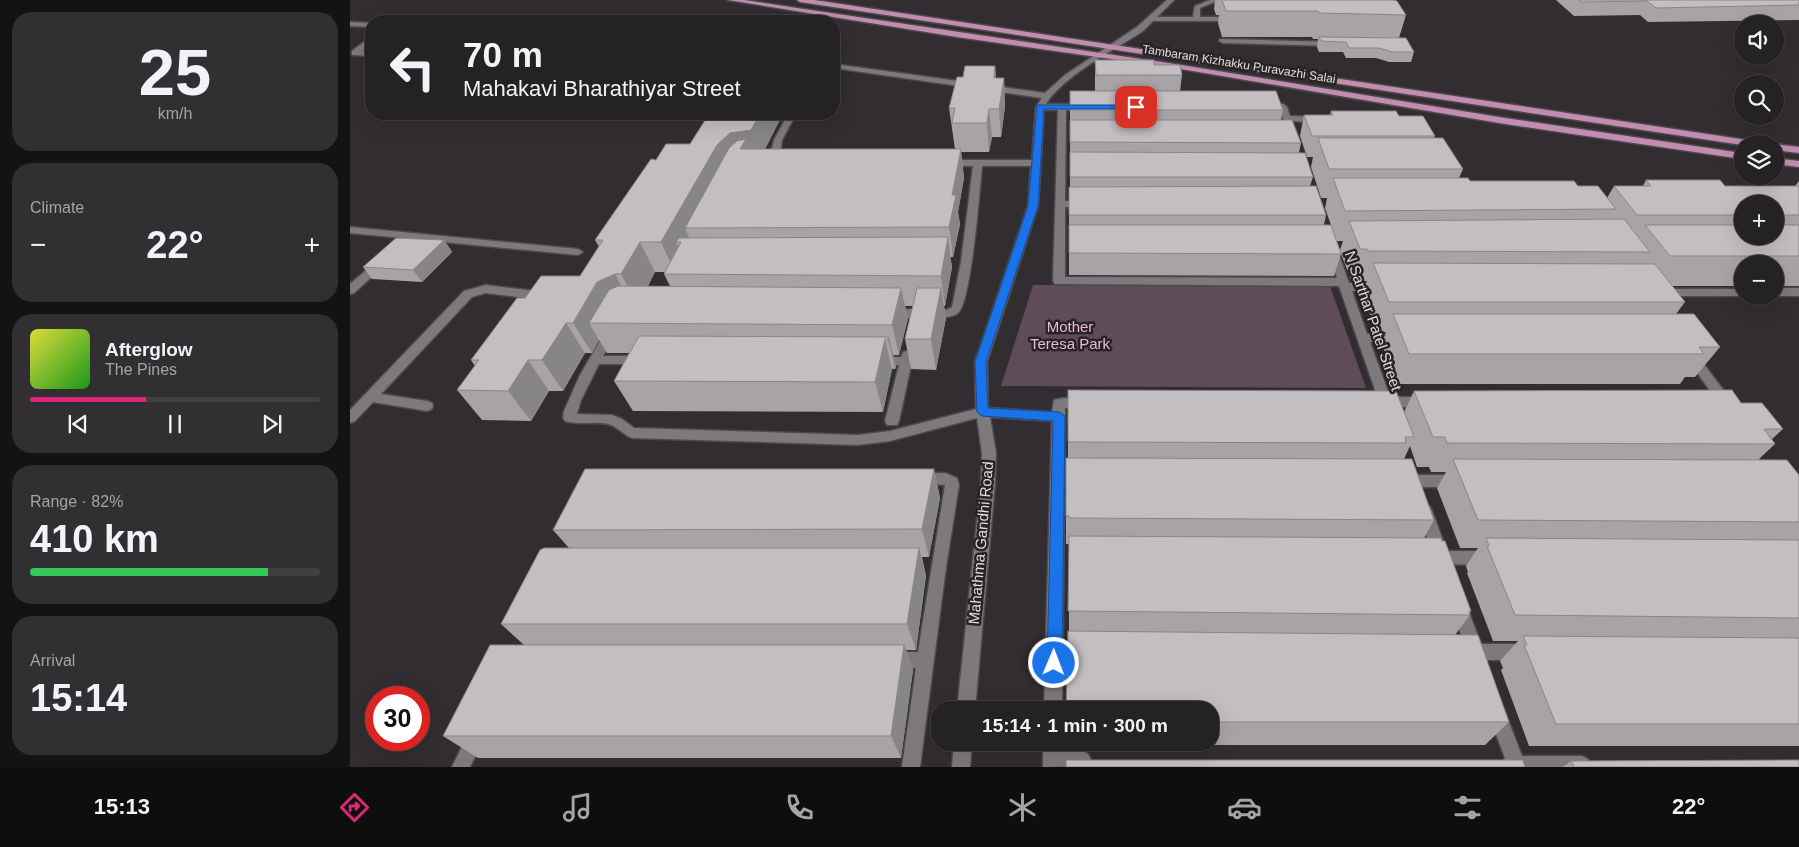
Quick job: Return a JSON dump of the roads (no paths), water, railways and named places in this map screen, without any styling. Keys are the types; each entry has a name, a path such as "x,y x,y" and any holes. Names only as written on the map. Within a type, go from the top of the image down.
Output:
{"main road":[{"name":"Tambaram Kizhakku Puravazhi Salai","path":"731,0 832,15"},
{"name":"Tambaram Kizhakku Puravazhi Salai","path":"800,0 1734,141"},
{"name":"Tambaram Kizhakku Puravazhi Salai","path":"840,16 1184,67 1496,119 1734,155"},
{"path":"1784,148 1799,150"},
{"path":"1784,162 1799,164"}],"street":[{"path":"1043,102 1068,77 1152,19 1171,0"},
{"path":"1196,19 1196,7 1216,0 1225,0"},
{"path":"1152,19 1244,19"},
{"path":"350,24 365,25"},
{"path":"1223,41 1339,44"},
{"path":"365,46 355,53 365,54"},
{"path":"840,67 1043,102 1062,107 1091,107"},
{"name":"Mahathma Gandhi Road","path":"967,701 988,483 989,453 982,412 981,362 1033,206 1043,102"},
{"path":"1062,107 1067,136 1066,168 1061,204 1065,242 1059,281 1395,287"},
{"path":"1254,107 1333,121"},
{"path":"1285,112 1291,139"},
{"path":"761,162 779,162 778,140 789,120"},
{"path":"940,163 1036,163"},
{"path":"877,313 915,318 953,312 957,308 961,262 978,163"},
{"path":"1061,204 1100,204"},
{"path":"350,230 578,252"},
{"path":"350,290 412,236"},
{"name":"N Sarthar Patel Street","path":"1330,244 1363,338 1381,402 1392,420"},
{"path":"350,418 468,294 486,289 535,295"},
{"path":"1784,292 1799,292"},
{"path":"1646,294 1734,293"},
{"path":"616,323 570,412 570,418 579,420 613,420 626,431 632,433 858,440 890,436 982,412 1059,410 1099,403"},
{"path":"1363,338 1412,338"},
{"path":"892,421 910,342"},
{"path":"1684,346 1737,418"},
{"path":"596,360 654,360"},
{"path":"867,361 906,361"},
{"path":"370,397 427,406"},
{"path":"1381,402 1435,402"},
{"path":"1705,402 1725,402"},
{"path":"1053,701 1063,479 1059,410"},
{"path":"1407,463 1448,575"},
{"path":"906,479 946,479 952,482 938,567 911,767"},
{"path":"1394,480 1472,481"},
{"path":"1422,557 1501,558"},
{"path":"918,567 938,567"},
{"path":"1454,592 1482,670"},
{"path":"1054,648 1074,648"},
{"path":"1456,652 1544,652"},
{"path":"876,660 926,660"},
{"path":"1491,696 1517,766"},
{"path":"461,767 483,722"},
{"path":"960,767 962,751"},
{"path":"1052,756 1101,761"},
{"path":"1496,765 1604,765"}],"park label":[{"name":"Mother Teresa Park","path":"1070,336"}]}
